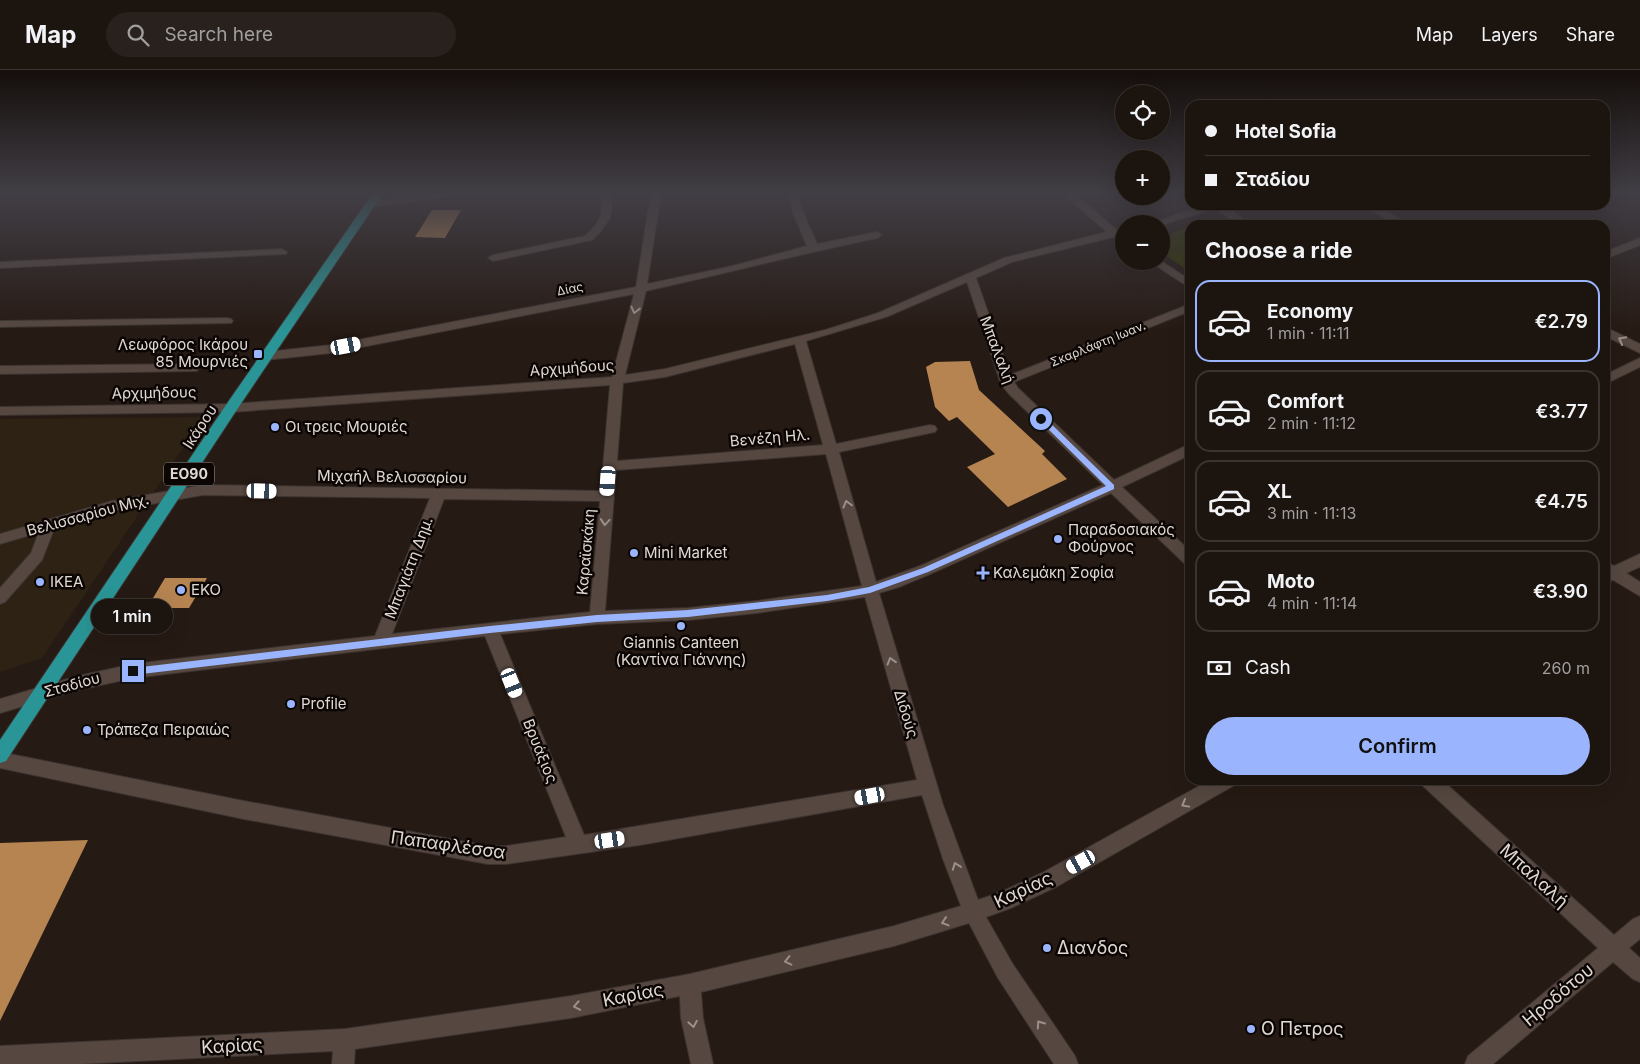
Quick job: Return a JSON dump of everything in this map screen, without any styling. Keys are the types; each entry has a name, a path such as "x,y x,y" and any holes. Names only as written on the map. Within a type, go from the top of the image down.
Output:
{"main road":[{"name":"Ικάρου","path":"0,754 346,239"}],"street":[{"path":"493,258 581,239"},
{"name":"Καραϊσκάκη","path":"597,618 617,381 640,289 648,239"},
{"path":"809,239 813,248"},
{"name":"Δίας","path":"266,356 331,349 640,289 855,239"},
{"name":"Αρχιμήδους","path":"0,411 231,408 617,381 675,371 800,340 882,315 1008,260 1101,239"},
{"path":"1610,254 1640,241"},
{"path":"0,265 282,252"},
{"path":"1168,270 1185,282"},
{"name":"Μπαλαλή","path":"970,275 1005,381 1111,487 1185,555"},
{"name":"Σκαρλάφτη Ιωαν.","path":"1005,381 1185,310"},
{"path":"0,324 227,322"},
{"path":"1610,334 1640,349"},
{"name":"Διδούς","path":"800,340 870,590 928,786 974,912 988,942 1018,992 1068,1064"},
{"path":"1610,377 1640,362"},
{"path":"0,370 192,368"},
{"name":"Βενέζη Ηλ.","path":"610,466 832,449 930,429"},
{"name":"Σταδίου","path":"0,706 42,692 133,671 597,618 688,614 757,607 827,598 870,590 926,570 1111,487 1185,451"},
{"name":"Μιχαήλ Βελισσαρίου","path":"176,494 203,490 607,496"},
{"name":"Βελισσαρίου Μιχ.","path":"0,539 112,506 176,494"},
{"name":"Μπαγιάτη Δημ.","path":"380,643 438,494"},
{"path":"0,598 37,556 49,524"},
{"path":"1610,571 1640,560"},
{"path":"1610,573 1640,590"},
{"name":"Βρυάξιος","path":"490,629 579,845"},
{"name":"Παπαφλέσσα","path":"0,760 158,795 310,824 488,854 525,854 928,786"},
{"name":"Καρίας","path":"0,1057 346,1040 571,1007 690,984 894,936 1004,901 1049,880 1218,785"},
{"name":"Μπαλαλή","path":"1435,785 1640,972"},
{"name":"Ηροδότου","path":"1476,1064 1640,926"},
{"path":"690,984 692,1018 702,1064"},
{"path":"343,1064 346,1040"}],"shaded area":[{"path":"1170,239 1185,239 1185,269 1170,258"},
{"path":"204,417 42,658 0,672 0,419"}],"building":[{"path":"970,361 979,390 1045,451 1042,454 1067,479 1008,507 967,467 995,454 957,417 949,421 935,407 926,367 935,362"},
{"path":"165,578 207,578 189,608 147,608"},
{"path":"88,840 0,1021 0,843"}],"place":[{"name":"Λεωφόρος Ικάρου 85 Μουρνιές","path":"258,354"},
{"name":"Οι τρεις Μουριές","path":"275,427"},
{"name":"Παραδοσιακός Φούρνος","path":"1058,539"},
{"name":"Mini Market","path":"634,553"},
{"name":"Καλεμάκη Σοφία","path":"983,573"},
{"name":"IKEA","path":"40,582"},
{"name":"ΕΚΟ","path":"181,590"},
{"name":"Giannis Canteen (Καντίνα Γιάννης)","path":"681,626"},
{"name":"Profile","path":"291,704"},
{"name":"Τράπεζα Πειραιώς","path":"87,730"},
{"name":"Διανδος","path":"1047,948"},
{"name":"Ο Πετρος","path":"1251,1029"}],"route":[{"path":"133,671 597,618 688,614 757,607 827,598 870,590 926,570 1111,487 1041,419"}]}
